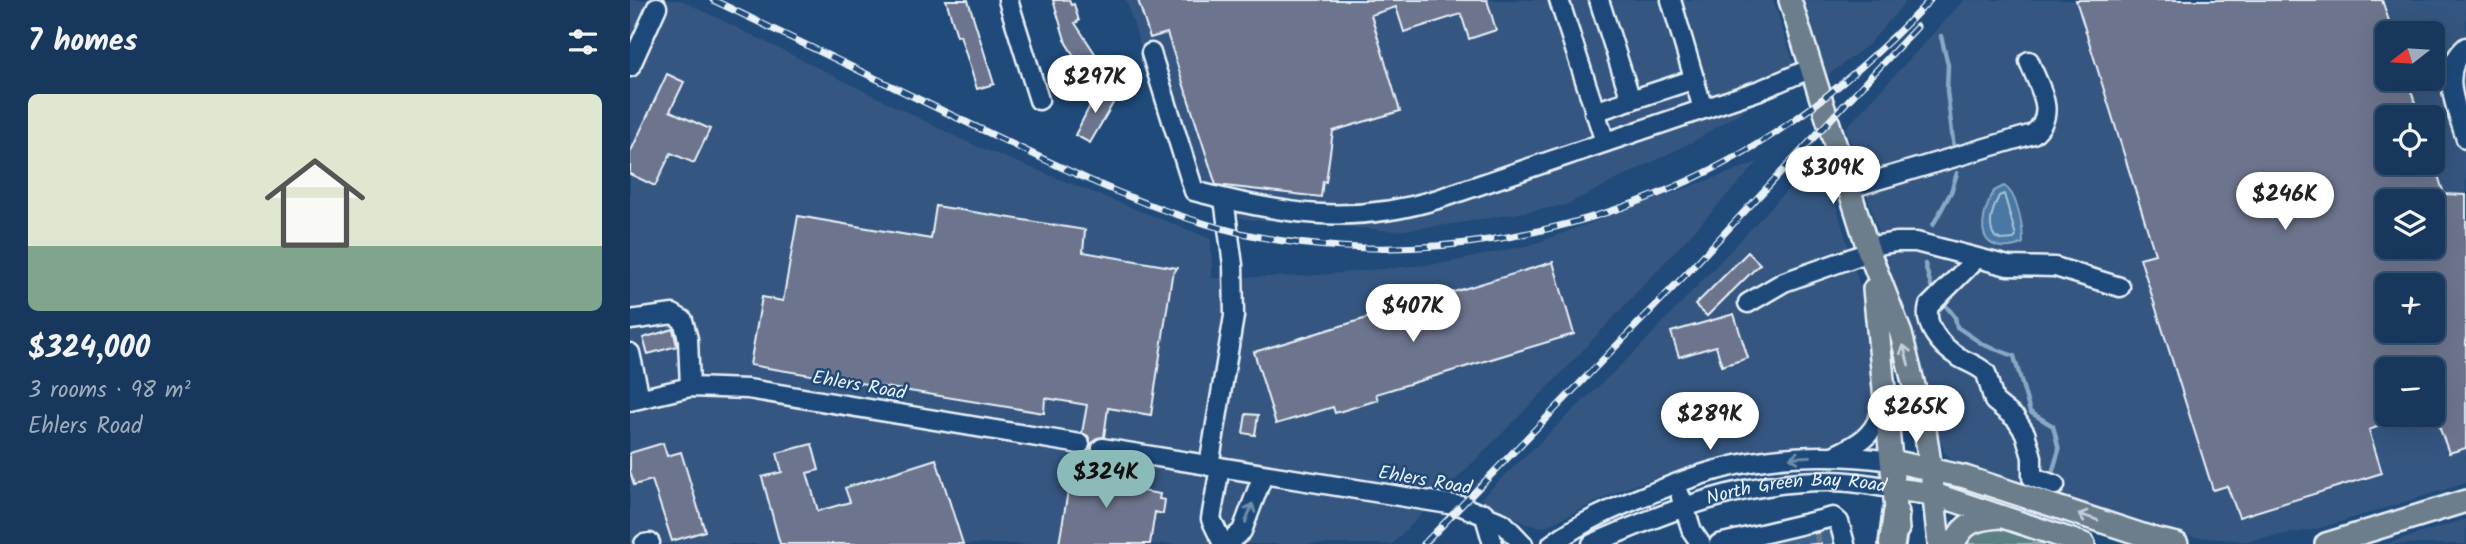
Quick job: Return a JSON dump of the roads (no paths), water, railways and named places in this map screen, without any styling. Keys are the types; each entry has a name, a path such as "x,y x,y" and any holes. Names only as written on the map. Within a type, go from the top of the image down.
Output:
{"highway":[{"path":"1892,544 1896,501"}],"main road":[{"path":"1790,0 1868,249 1900,334 1925,430 1939,544"},
{"path":"1868,249 1886,398 1899,544"},
{"name":"North Green Bay Road","path":"1892,461 1965,477 2176,544"},
{"name":"North Green Bay Road","path":"1896,501 1934,494 2084,544"},
{"path":"2326,544 2466,501"},
{"path":"1954,544 1958,534 1968,523 2007,517"}],"street":[{"path":"1008,0 1039,100"},
{"path":"1559,0 1605,142"},
{"path":"1600,0 1631,100"},
{"path":"1671,0 1703,109"},
{"path":"630,67 657,7"},
{"path":"2466,47 2456,55 2450,72 2453,94 2466,139"},
{"path":"1151,53 1194,191 1311,214 1346,216 1405,209 1438,199 1785,81 1812,68"},
{"path":"1850,188 2033,134 2047,117 2046,106 2029,61"},
{"path":"1594,112 1695,79"},
{"path":"1224,199 1235,293 1214,466 1211,519 1225,544 1242,531 1263,475"},
{"path":"1748,303 1784,282 1868,249 1896,242 1916,242 2019,268 2055,267 2120,287"},
{"path":"1976,259 1938,296 1926,315 1928,326 1954,354 1986,373 1994,401 2016,419 2025,433 2032,457 2032,477 2055,485"},
{"path":"630,320 673,314 683,320 688,339 690,387"},
{"path":"630,353 635,400"},
{"name":"Ehlers Road","path":"635,400 690,387 724,387 1080,444"},
{"path":"1833,456 1866,438 1874,430 1886,398"},
{"name":"Ehlers Road","path":"1102,448 1461,506 1484,513 1503,523 1523,544"},
{"name":"North Green Bay Road","path":"1552,544 1571,530 1625,504 1719,469 1758,462 1833,456 1892,461"},
{"name":"North Green Bay Road","path":"1592,544 1683,506 1725,493 1798,482 1833,481 1896,501"},
{"path":"1677,483 1692,531 1701,544"},
{"path":"1484,513 1493,544"},
{"path":"1777,535 1833,517 1839,522 1845,544"}],"water":[{"path":"2004,186 2013,196 2021,220 2023,243 2016,246 2001,247 1992,244 1986,239 1984,232 1987,206 1994,191"}],"waterway":[{"path":"1941,36 1948,65 1947,91 1954,149"},
{"path":"1933,225 1951,192 1957,173"},
{"path":"1925,264 1936,294"},
{"path":"1942,301 1955,317 1957,327 1984,345 2014,356 2030,412 2053,426 2059,450 2050,480"}],"tunnel":[{"path":"1829,530 1831,544"},
{"path":"1805,535 1806,544"},
{"path":"1790,538 1791,544"}],"railway":[{"path":"713,0 1078,175 1133,198 1190,219 1265,238 1344,247 1423,247 1503,238 1582,220 1657,194 1728,161 1794,120 1865,63 1930,0"},
{"path":"1424,544 1688,272 1917,27"}]}
